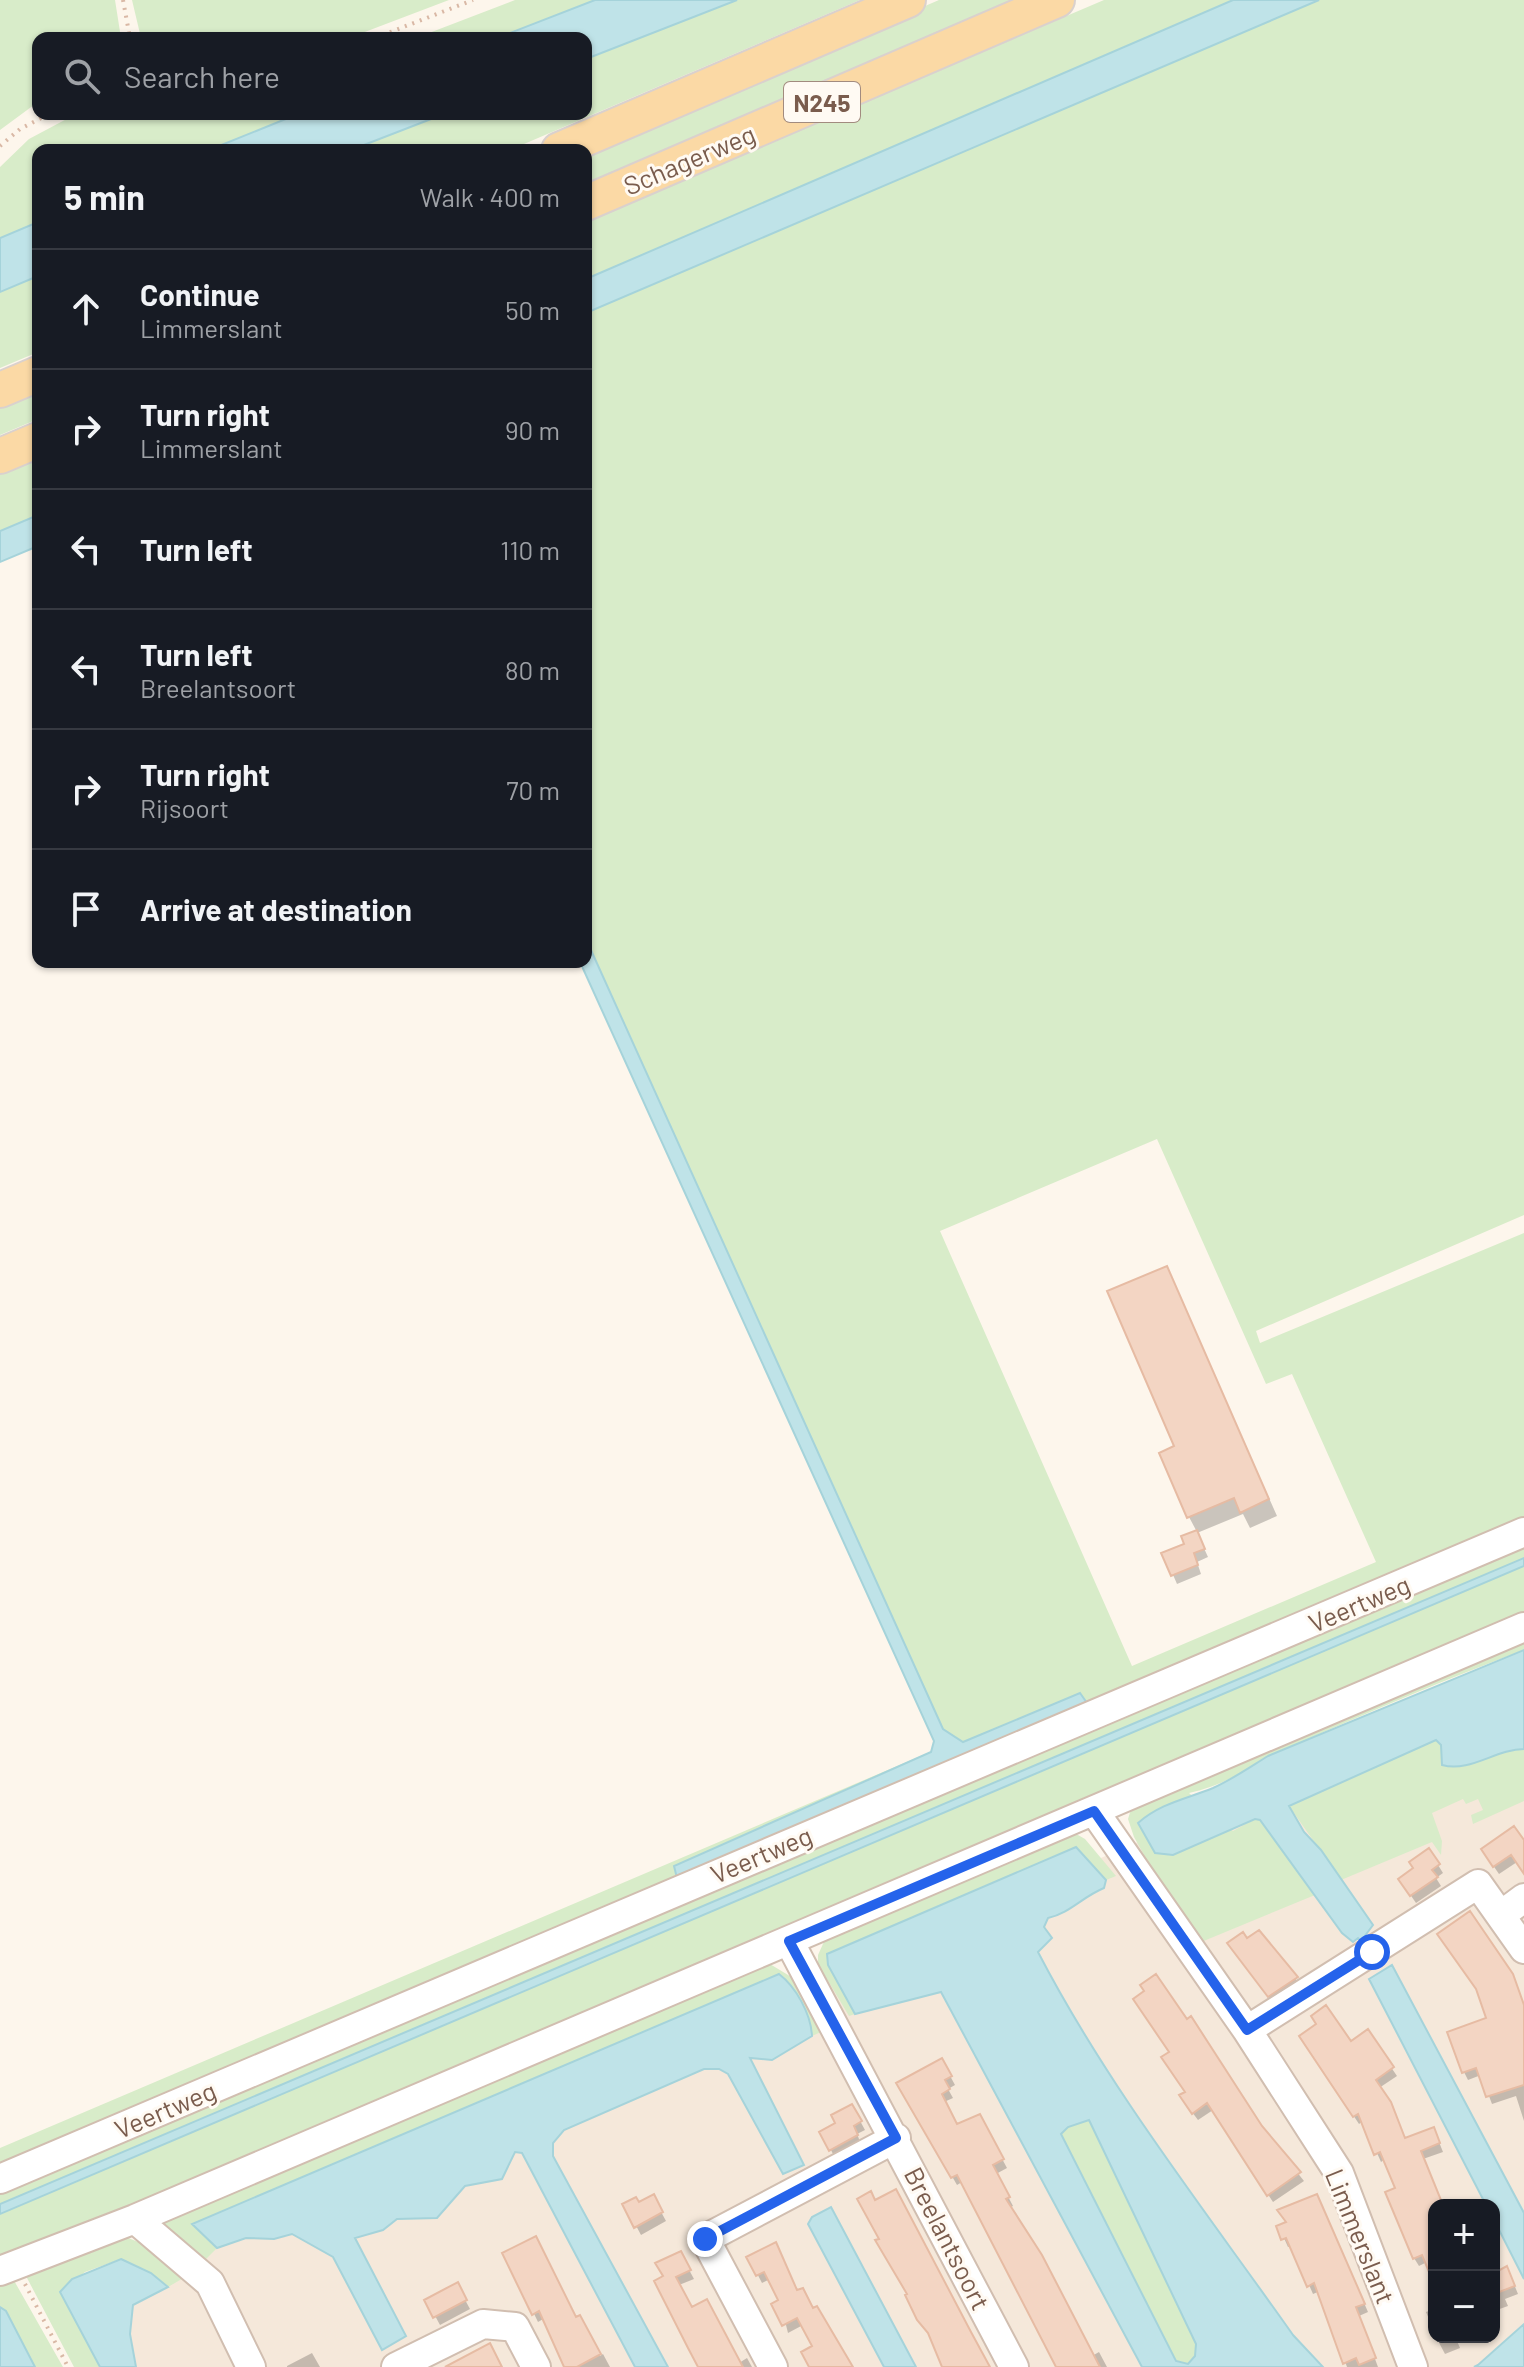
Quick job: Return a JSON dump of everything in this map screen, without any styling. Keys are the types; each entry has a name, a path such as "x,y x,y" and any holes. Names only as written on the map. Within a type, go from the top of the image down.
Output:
{"main road":[{"name":"N245","path":"573,144 908,0"},
{"name":"Schagerweg","path":"592,200 1057,0"},
{"path":"0,390 32,377"},
{"path":"0,456 32,443"}],"street":[{"name":"Veertweg","path":"0,2179 1524,1532"},
{"path":"7,2268 135,2219 1524,1627"},
{"name":"Limmerslant","path":"1094,1811 1247,2030 1339,2173 1413,2367"},
{"path":"1247,2030 1478,1884 1524,1949"},
{"path":"1501,1915 1524,1898"},
{"name":"Breelantsoort","path":"789,1941 896,2138 1014,2367"},
{"path":"773,2367 705,2239 896,2138"},
{"path":"135,2219 210,2283 251,2367"},
{"path":"400,2365 483,2324 515,2327 536,2367"}],"path":[{"path":"123,0 129,32"},
{"path":"390,32 473,0"},
{"path":"0,146 20,129 37,120"},
{"path":"7,2268 68,2367"}],"shaded area":[{"path":"1524,1682 1524,2367 124,2367 88,2296 1221,1806"}],"green space":[{"path":"0,0 115,0 120,32 32,32 32,106 0,130"},
{"path":"132,0 449,0 365,32 140,32"},
{"path":"515,0 595,0 512,32 432,32"},
{"path":"737,0 860,0 592,115 592,57"},
{"path":"939,0 1019,0 592,182 592,149"},
{"path":"1104,0 1233,0 592,276 592,218"},
{"path":"1319,0 1524,0 1524,1215 1256,1331 1260,1343 1524,1233 1524,1517 0,2168 0,2148 937,1749 589,968 592,968 592,310","holes":["1157,1139 1266,1384 1292,1374 1376,1562 1132,1666 940,1231"]},
{"path":"65,120 283,120 224,144 32,144 32,225 0,238 0,167 29,139"},
{"path":"428,120 580,120 524,144 366,144"},
{"path":"32,279 32,355 0,368 0,292"},
{"path":"32,394 32,422 0,435 0,408"},
{"path":"32,458 32,518 0,531 0,472"},
{"path":"1524,1542 1524,1558 0,2204 0,2189"},
{"path":"1524,1566 1524,1612 1455,1640 1445,1652 0,2262 0,2214"},
{"path":"1524,1636 1524,1650 1295,1745 1230,1779 1189,1793 1233,1831 1255,1819 1260,1820 1315,1895 1194,1945 1134,1837 1128,1819 1133,1803"},
{"path":"1436,1740 1478,1762 1505,1749 1524,1749 1524,1801 1473,1824 1471,1815 1483,1810 1478,1799 1466,1804 1463,1799 1432,1813 1442,1841 1441,1855 1432,1842 1341,1880 1289,1806"},
{"path":"1071,1831 1085,1839 1116,1876 1106,1880 1076,1848 828,1965 855,2014 849,2016 818,1964 818,1955 827,1935"},
{"path":"765,1961 793,1978 821,2032 812,2036 802,2002 779,1974 192,2225 217,2248 206,2259 165,2231 157,2215"},
{"path":"1089,2119 1196,2344 1195,2356 1188,2364 1176,2361 1061,2134 1068,2127"},
{"path":"116,2233 163,2252 192,2273 168,2287 151,2273 121,2259 85,2272 61,2292 100,2367 74,2367 27,2278 27,2270"},
{"path":"12,2277 63,2367 35,2367 0,2306 0,2282"}],"water":[{"path":"595,0 737,0 592,57 592,32 512,32"},
{"path":"1233,0 1319,0 592,310 592,276"},
{"path":"283,120 428,120 366,144 224,144"},
{"path":"32,225 32,279 0,292 0,238"},
{"path":"32,518 32,549 0,562 0,531"},
{"path":"592,952 943,1729 963,1742 1080,1693 1087,1703 677,1878 674,1866 931,1752 934,1741 583,968 592,968"},
{"path":"1524,1558 1524,1566 0,2214 0,2204"},
{"path":"1524,1650 1524,1749 1452,1767 1442,1765 1441,1745 1436,1740 1289,1806 1304,1832 1321,1850 1373,1925 1361,1941 1358,1938 1353,1942 1342,1933 1260,1820 1255,1819 1173,1855 1155,1853 1138,1823 1165,1806 1213,1788 1268,1756"},
{"path":"1076,1847 1106,1880 1104,1888 1048,1918 1044,1927 1052,1938 1038,1952 1126,2100 1293,2335 1323,2367 1142,2367 941,1992 855,2014 828,1965 827,1954","holes":["1089,2120 1196,2344 1195,2356 1188,2364 1176,2361 1061,2134 1068,2127"]},
{"path":"1392,1965 1524,2213 1524,2279 1500,2232 1500,2199 1483,2199 1369,1979"},
{"path":"779,1974 802,2002 812,2036 772,2060 750,2058 804,2165 783,2174 728,2074 719,2069 704,2069 564,2130 553,2143 553,2156 668,2367 635,2367 522,2153 515,2152 502,2179 465,2186 437,2218 397,2219 383,2230 355,2238 406,2336 382,2350 333,2257 292,2234 274,2239 246,2238 217,2248 192,2224"},
{"path":"831,2207 916,2367 884,2367 808,2224 812,2217"},
{"path":"121,2259 151,2273 168,2287 133,2305 130,2334 136,2367 100,2367 60,2292 72,2279"},
{"path":"0,2307 6,2311 35,2367 0,2367"},
{"path":"1524,2324 1524,2367 1474,2367 1478,2365"}],"building":[{"path":"1167,1266 1269,1499 1240,1513 1234,1498 1187,1518 1159,1453 1174,1446 1107,1291"},
{"path":"1197,1530 1205,1549 1194,1553 1198,1565 1171,1576 1161,1553 1184,1544 1181,1536"},
{"path":"1514,1826 1524,1840 1524,1874 1511,1855 1493,1867 1481,1849"},
{"path":"1429,1848 1440,1864 1432,1870 1438,1877 1410,1896 1398,1879 1413,1868 1409,1862"},
{"path":"1470,1911 1513,1974 1524,2005 1524,2085 1486,2097 1476,2068 1462,2073 1447,2032 1486,2018 1476,1989 1437,1934"},
{"path":"1259,1930 1298,1977 1268,1997 1227,1943 1243,1932 1247,1938"},
{"path":"1156,1974 1187,2019 1191,2016 1262,2126 1301,2172 1267,2196 1207,2103 1192,2114 1179,2095 1185,2092 1161,2057 1169,2052 1133,1999 1144,1991 1140,1985"},
{"path":"1326,2005 1351,2041 1368,2029 1394,2067 1376,2080 1391,2102 1405,2138 1434,2127 1440,2143 1421,2151 1441,2199 1428,2199 1428,2270 1422,2255 1413,2259 1385,2192 1395,2188 1380,2152 1374,2155 1358,2114 1353,2117 1299,2036 1316,2024 1311,2016"},
{"path":"942,2058 952,2076 945,2080 950,2089 942,2094 957,2124 980,2114 1004,2159 993,2165 1010,2197 1006,2199 1042,2255 1100,2367 1056,2367 957,2175 951,2178 896,2083"},
{"path":"852,2104 862,2121 854,2126 858,2135 829,2151 819,2132 835,2123 831,2115"},
{"path":"896,2189 990,2367 942,2367 928,2333 917,2320 907,2294 875,2240 879,2239 857,2199 871,2191 875,2200"},
{"path":"654,2194 663,2212 634,2228 622,2204 636,2197 639,2202"},
{"path":"1317,2194 1365,2304 1356,2307 1376,2358 1359,2365 1356,2358 1343,2364 1314,2283 1307,2287 1286,2238 1281,2240 1276,2226 1286,2222 1277,2210"},
{"path":"536,2236 576,2317 580,2315 601,2354 577,2367 564,2367 539,2311 532,2315 502,2253"},
{"path":"776,2242 797,2290 803,2288 813,2308 817,2306 853,2367 809,2367 801,2352 812,2346 797,2318 782,2326 771,2304 778,2300 764,2272 756,2276 746,2257"},
{"path":"681,2251 691,2270 676,2277 692,2307 707,2299 743,2367 698,2367 654,2281 663,2276 655,2263"},
{"path":"1507,2266 1515,2286 1500,2292 1500,2270"},
{"path":"458,2282 467,2300 433,2318 424,2300"},
{"path":"490,2343 502,2367 445,2367"}],"route":[{"path":"705,2239 896,2138 789,1941 1094,1811 1247,2030 1372,1952"}]}
